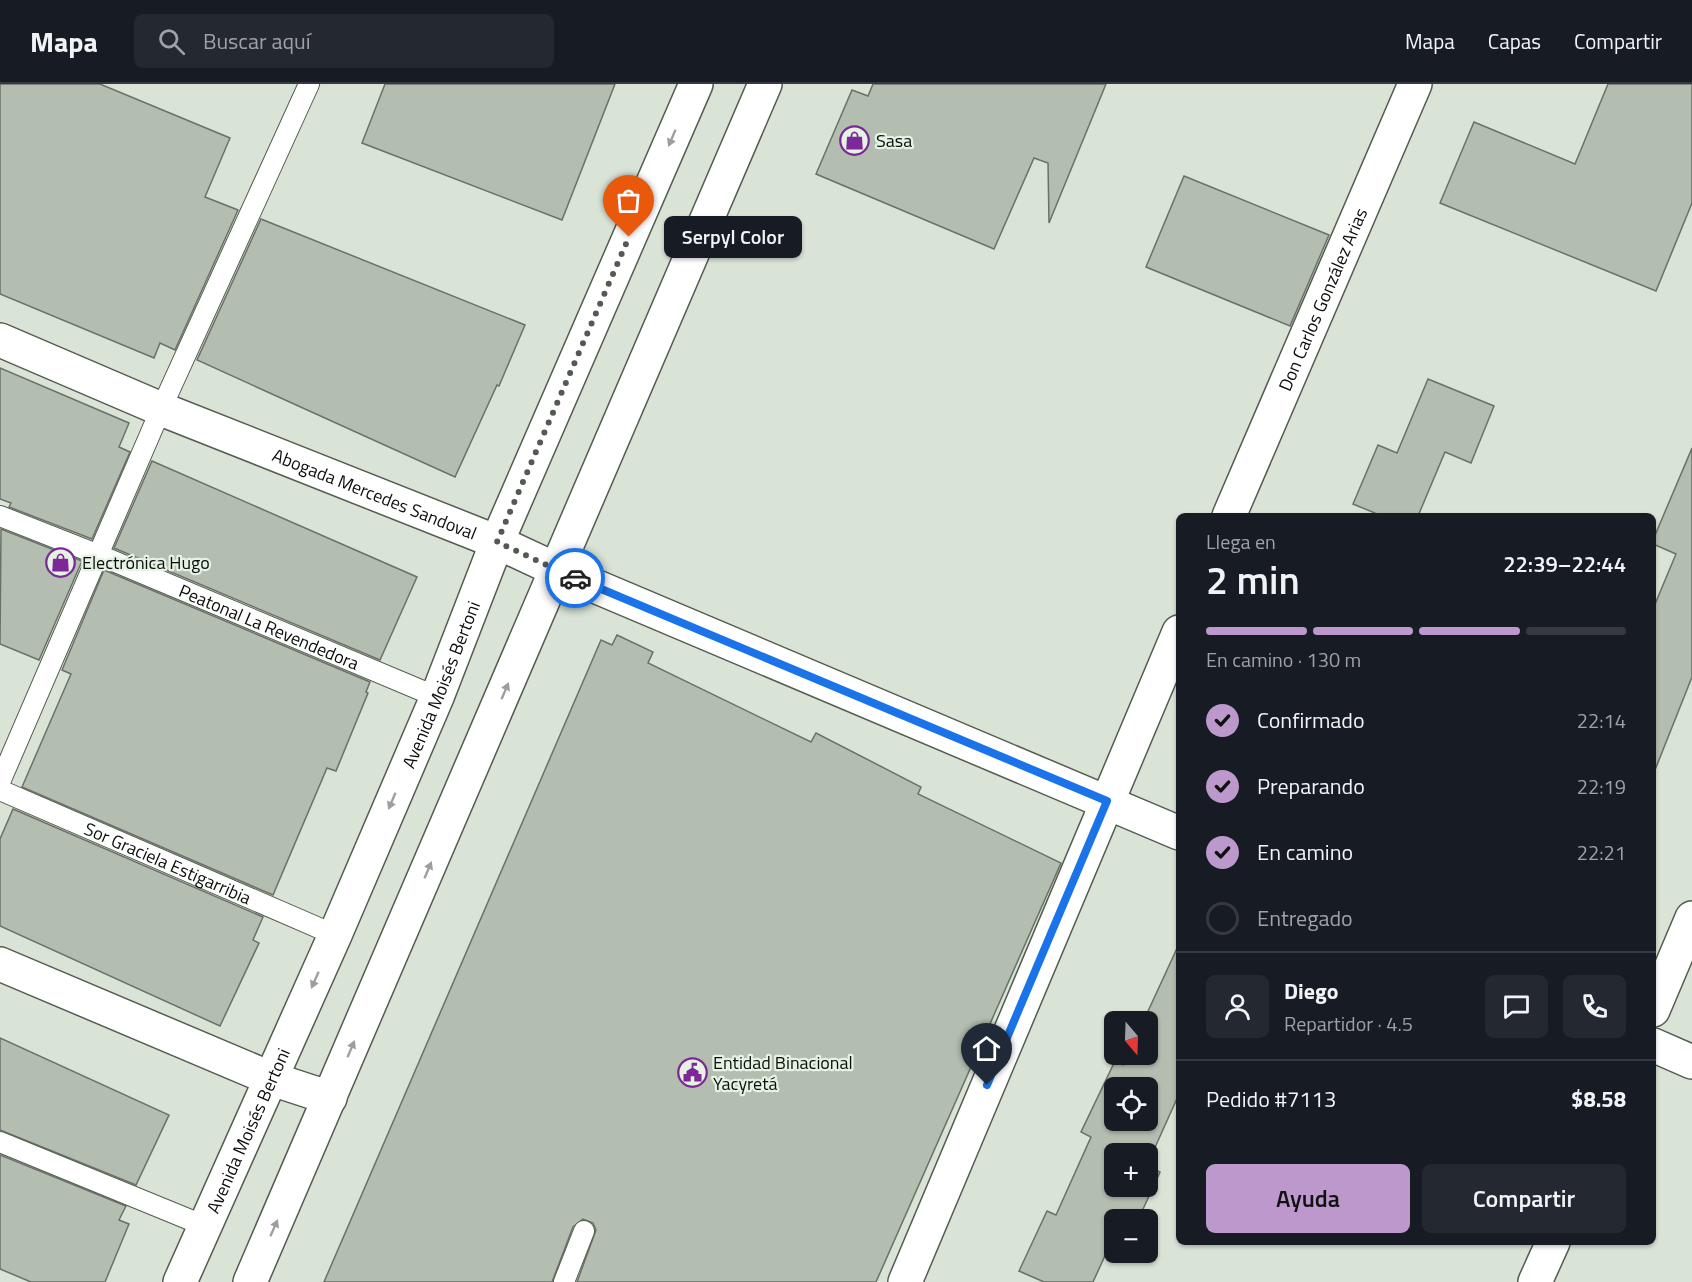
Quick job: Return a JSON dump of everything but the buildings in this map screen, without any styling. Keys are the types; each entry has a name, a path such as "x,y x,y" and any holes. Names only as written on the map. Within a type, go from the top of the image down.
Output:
{"street":[{"name":"Avenida Moisés Bertoni","path":"180,1282 335,935 437,697 497,542 696,84"},
{"path":"250,1282 765,84"},
{"name":"Don Carlos González Arias","path":"1230,513 1415,84"},
{"name":"Abogada Mercedes Sandoval","path":"0,340 161,409 497,542 557,570 1176,832"},
{"path":"905,1282 1176,640"},
{"path":"1656,1003 1692,918"},
{"path":"0,964 272,1079 330,1098"},
{"path":"1656,1046 1692,1062"},
{"path":"1535,1282 1552,1245"}],"lane":[{"path":"0,782 161,409 309,84"},
{"name":"Peatonal La Revendedora","path":"0,516 99,555 437,697"},
{"name":"Sor Graciela Estigarribia","path":"0,790 335,935"},
{"path":"0,1142 205,1226"},
{"path":"564,1282 584,1232"}],"way so far":[{"path":"575,578 497,542 629,237"}],"place":[{"name":"Sasa","path":"855,140"},
{"name":"Serpyl Color","path":"629,237"},
{"name":"Electrónica Hugo","path":"61,562"},
{"name":"Entidad Binacional Yacyretá","path":"692,1072"}],"route":[{"path":"575,578 1107,801 987,1085"}]}
